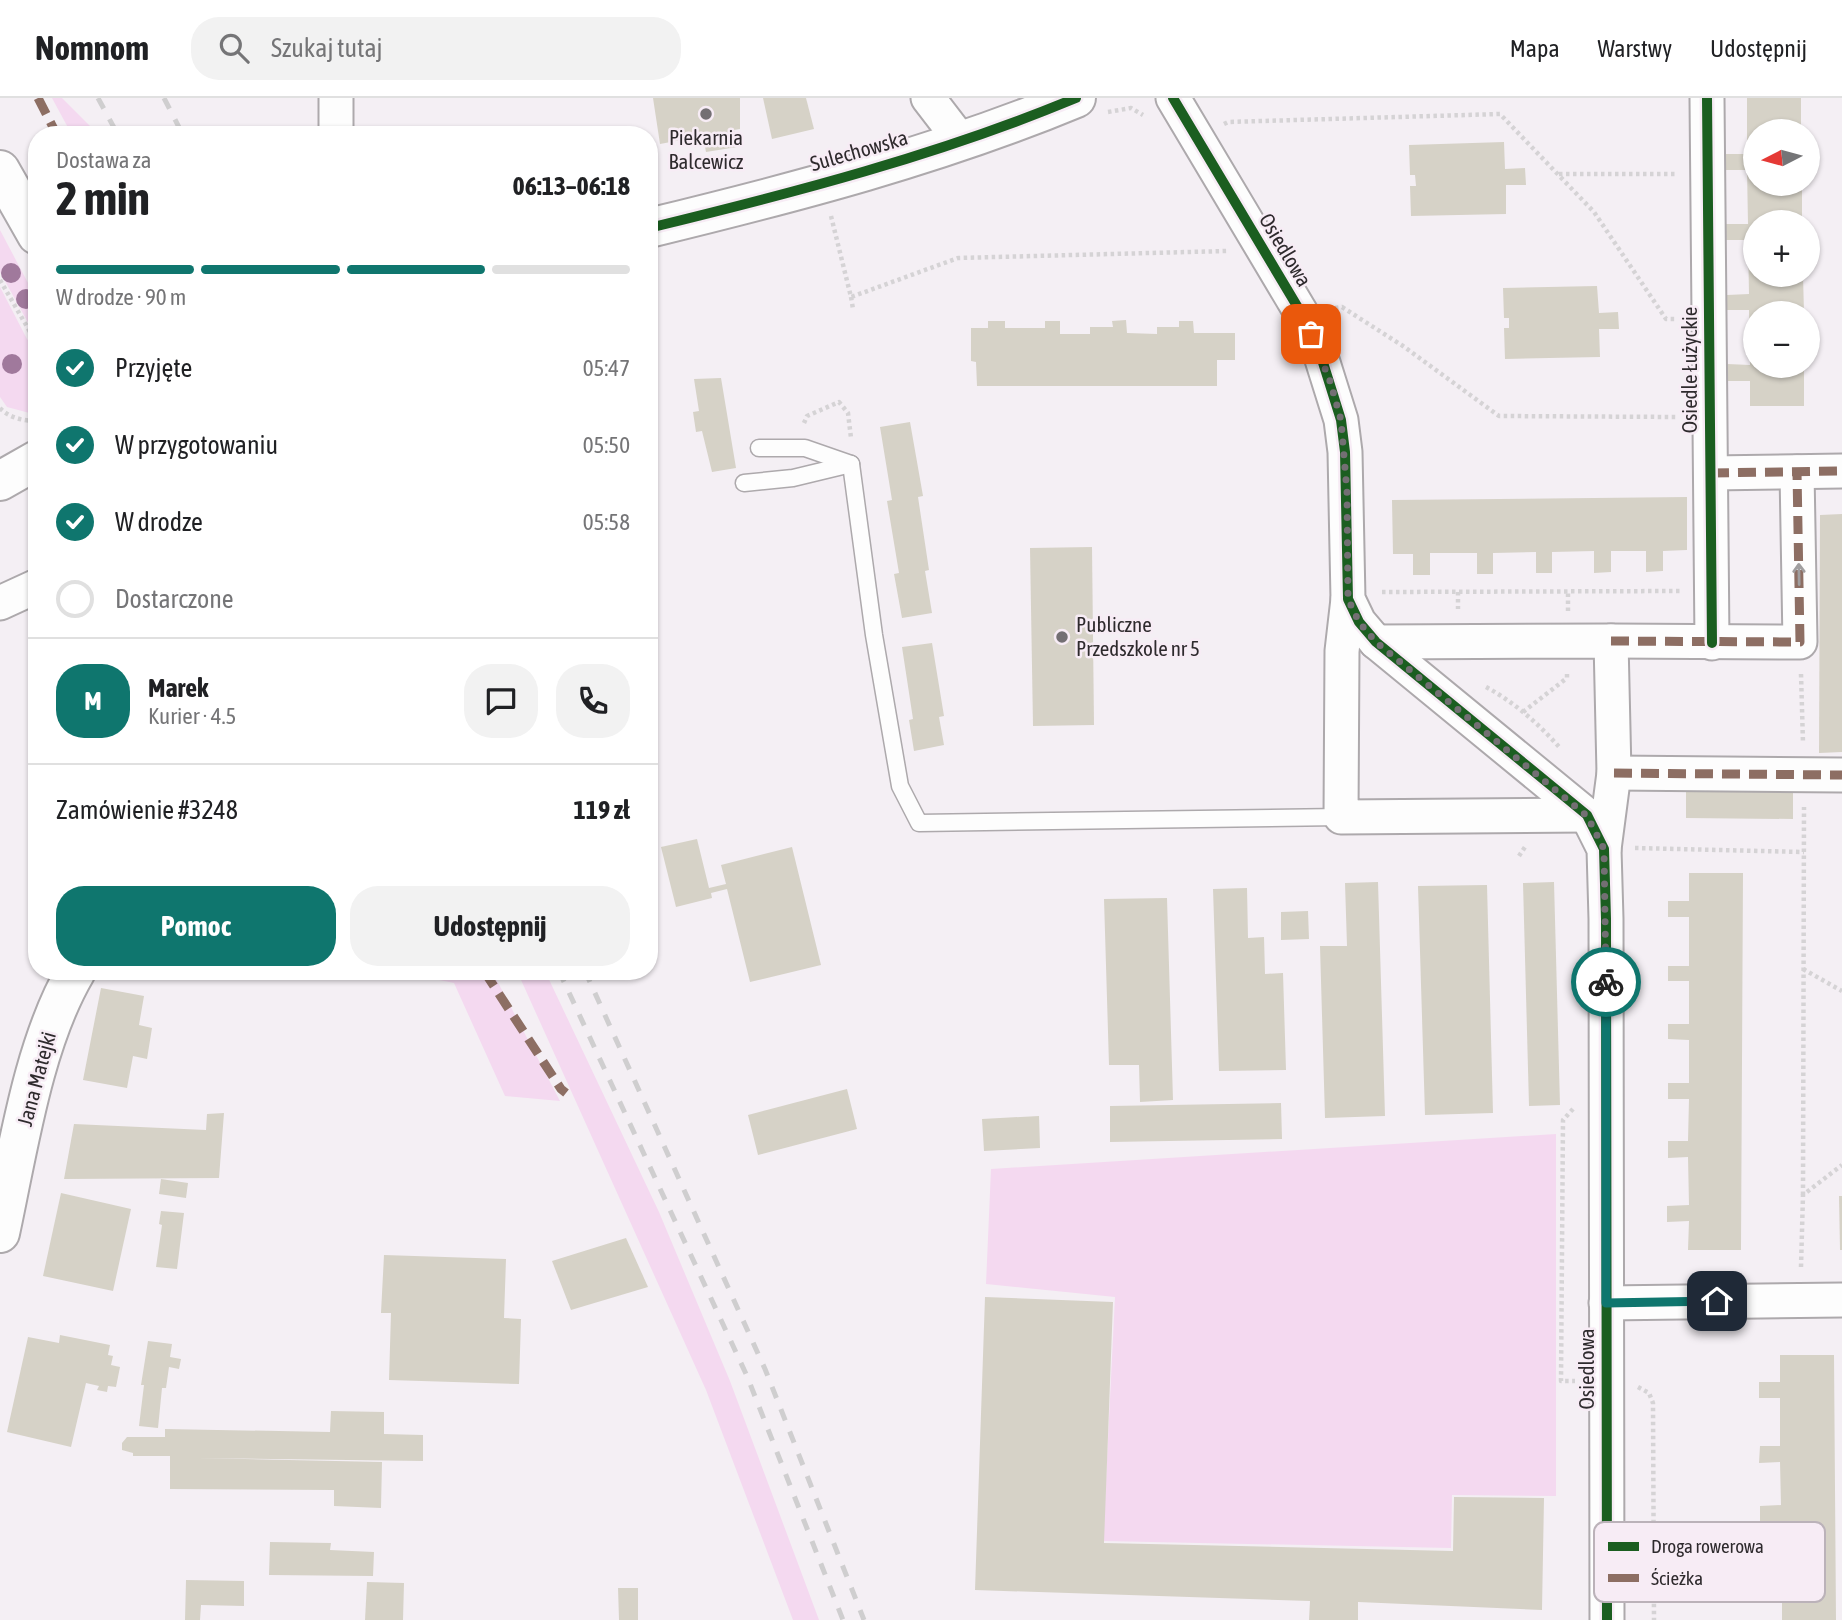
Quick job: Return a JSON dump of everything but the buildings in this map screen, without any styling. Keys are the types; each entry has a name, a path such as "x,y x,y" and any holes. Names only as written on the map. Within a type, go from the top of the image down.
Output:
{"street":[{"path":"336,98 336,126"},
{"path":"928,98 961,141"},
{"name":"Sulechowska","path":"658,226 874,168 1020,121 1076,98"},
{"name":"Osiedlowa","path":"1173,98 1303,316 1330,381 1341,420 1345,452 1348,596 1359,622 1376,642 1587,816 1614,848 1606,919 1607,1522"},
{"name":"Osiedle Łużyckie","path":"1707,98 1712,643"},
{"path":"0,170 28,219"},
{"path":"1711,472 1842,471"},
{"path":"1376,642 1800,642 1797,472"},
{"path":"0,603 28,590"},
{"path":"1348,596 1342,651 1341,817 1587,816"},
{"path":"1611,641 1614,848"},
{"path":"1614,765 1842,775"},
{"name":"Jana Matejki","path":"0,1233 33,1085 57,1011 72,980"},
{"path":"1606,1303 1842,1300"},
{"name":"Osiedlowa","path":"1607,1602 1607,1620"}],"lane":[{"path":"759,448 805,447 851,464"},
{"path":"744,483 793,478 851,464"},
{"path":"851,464 874,635 900,786 919,823 1341,817"}],"path":[{"path":"1217,128 1228,122 1500,114 1594,212 1666,318 1709,319"},
{"path":"1558,174 1708,173"},
{"path":"829,208 853,309"},
{"path":"850,297 958,258 1238,251"},
{"path":"0,280 28,328"},
{"path":"1325,310 1342,307 1404,346 1499,416 1657,416 1709,420"},
{"path":"807,416 839,402 848,412 851,432"},
{"path":"0,408 18,419 28,421"},
{"path":"1348,596 1458,592 1712,591"},
{"path":"1458,592 1458,642"},
{"path":"1800,642 1804,774 1803,1195 1800,1300"},
{"path":"1485,687 1497,693 1545,730 1565,753 1614,765"},
{"path":"1614,848 1804,852"},
{"path":"1803,969 1842,991"},
{"path":"1803,1195 1842,1165"}],"shaded area":[{"path":"52,98 62,98 90,126 67,126"},
{"path":"0,230 28,283 28,323 0,272"},
{"path":"0,287 28,340 28,413 7,407 0,397"},
{"path":"439,980 497,980 560,1101 505,1096 454,983"},
{"path":"521,980 549,980 659,1212 730,1381 819,1620 793,1620 706,1390"},
{"path":"1556,1134 1556,1496 1452,1495 1451,1548 1103,1541 1115,1297 986,1284 991,1169"}],"railway":[{"path":"98,98 113,126"},
{"path":"164,98 178,126"},
{"path":"563,980 747,1376 843,1620"},
{"path":"589,980 765,1369 864,1620"}],"marked path":[{"path":"38,98 52,126"},
{"path":"1711,473 1842,471"},
{"path":"1611,641 1800,642 1797,472"},
{"path":"1614,773 1842,775"},
{"path":"490,980 566,1093"}],"cycle path":[{"path":"658,226 811,187 919,155 1076,98"},
{"path":"1173,98 1303,316 1320,353 1341,420 1345,452 1348,599 1359,622 1376,642 1587,815 1604,849 1607,1522"},
{"path":"1707,98 1712,643"},
{"path":"1607,1602 1607,1620"}],"way so far":[{"path":"1311,334 1330,381 1341,420 1347,492 1348,599 1359,622 1376,642 1587,816 1604,849 1606,982"}],"place":[{"name":"Piekarnia Balcewicz","path":"706,114"},
{"name":"Publiczne Przedszkole nr 5","path":"1062,637"}],"route":[{"path":"1606,982 1606,1303 1717,1301"}]}
